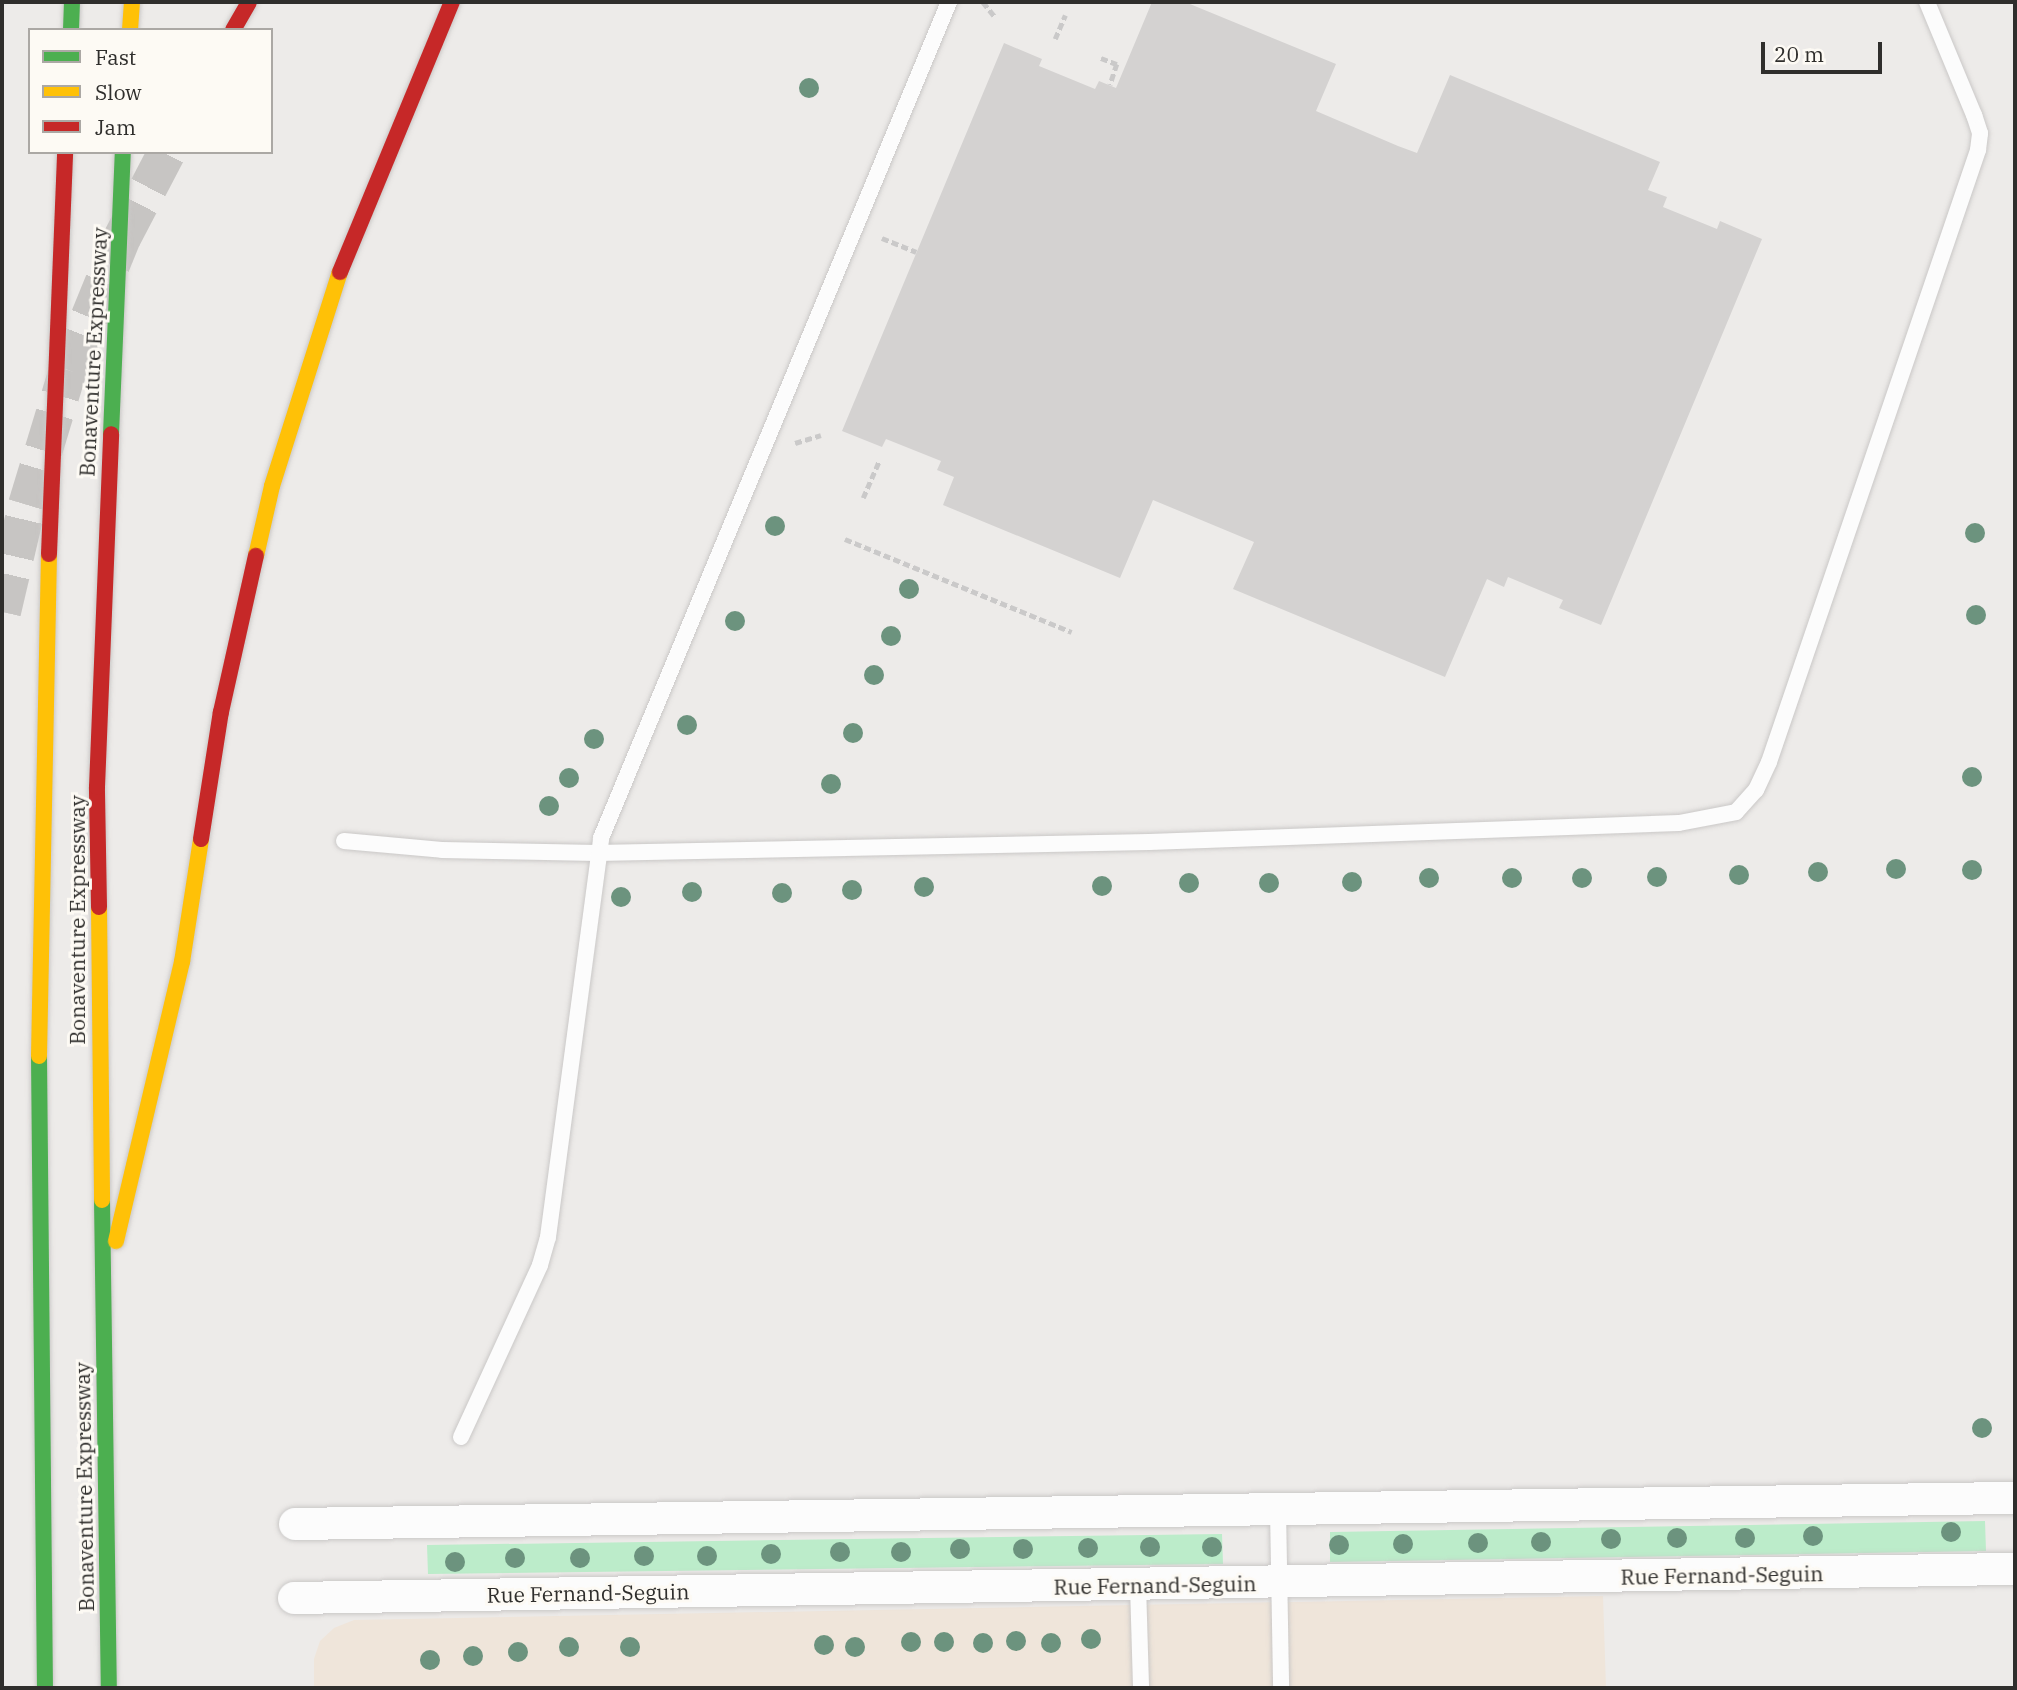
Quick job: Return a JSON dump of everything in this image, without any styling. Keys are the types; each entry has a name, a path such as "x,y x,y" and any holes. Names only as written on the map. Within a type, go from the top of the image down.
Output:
{"highway":[{"path":"71,28 72,2"},
{"path":"130,28 132,2"},
{"path":"234,28 249,2"},
{"path":"102,1298 182,962 210,770 237,629 272,486 340,272 452,2"},
{"name":"Bonaventure Expressway","path":"45,1688 38,1307 40,872 54,372 65,154"},
{"name":"Bonaventure Expressway","path":"108,1688 97,788 122,154"}],"street":[{"path":"295,1524 2015,1498"},
{"name":"Rue Fernand-Seguin","path":"294,1598 2015,1569"}],"lane":[{"path":"461,1437 540,1265 548,1237 597,853 948,2"},
{"path":"344,841 442,850 597,853 1394,836 1679,823 1736,812 1756,790 1769,762 1978,150 1980,134 1974,115 1927,2"},
{"path":"1278,1509 1281,1688"},
{"path":"1138,1585 1141,1688"}],"path":[{"path":"983,2 995,17"},
{"path":"1055,39 1065,15"},
{"path":"1101,58 1117,64 1110,85"},
{"path":"897,244 916,252"},
{"path":"863,498 879,461"},
{"path":"845,539 1072,632"}],"shaded area":[{"path":"1603,1596 1606,1688 314,1688 314,1659 320,1641 334,1628 354,1620"}],"green space":[{"path":"1985,1521 1986,1551 1330,1562 1330,1532"},
{"path":"1222,1534 1223,1564 428,1574 427,1545"}],"building":[{"path":"1152,2 1185,2 1336,64 1316,111 1398,146 1417,153 1450,75 1660,162 1648,190 1667,197 1663,207 1717,229 1720,221 1762,239 1601,625 1559,608 1563,600 1508,577 1504,587 1487,579 1445,677 1233,589 1254,542 1153,500 1120,578 943,505 954,477 937,470 941,461 886,439 882,447 842,431 1004,43 1042,59 1039,66 1095,89 1099,81 1116,88"}],"tunnel":[{"path":"2,612 27,505 68,370 122,238 166,154"}],"traffic: fast":[{"path":"71,28 72,2"},
{"path":"111,434 123,154"},
{"path":"39,1056 45,1688"},
{"path":"102,1200 109,1688"}],"traffic: slow":[{"path":"130,28 132,2"},
{"path":"256,556 272,486 340,272"},
{"path":"39,1056 49,554"},
{"path":"116,1241 182,962 201,839"},
{"path":"99,907 102,1200"}],"traffic: jam":[{"path":"234,28 249,2"},
{"path":"340,272 452,2"},
{"path":"49,554 65,154"},
{"path":"99,907 97,787 111,434"},
{"path":"201,839 221,712 256,556"}]}
